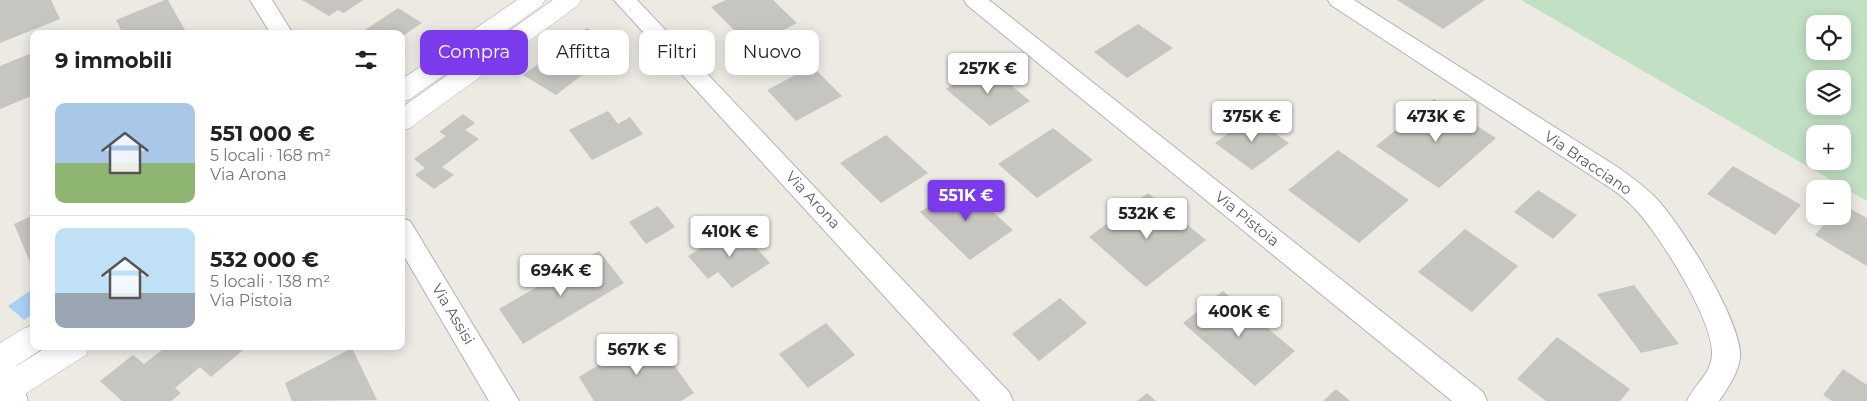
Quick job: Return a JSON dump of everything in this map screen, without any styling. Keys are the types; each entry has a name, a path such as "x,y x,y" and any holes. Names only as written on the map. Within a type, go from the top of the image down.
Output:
{"street":[{"path":"261,0 280,30"},
{"path":"405,90 533,0"},
{"path":"405,118 569,0"},
{"name":"Via Arona","path":"625,0 1000,401"},
{"name":"Via Pistoia","path":"975,0 1473,401"},
{"name":"Via Bracciano","path":"1339,0 1610,175 1645,203 1671,238 1715,314 1724,336 1726,354 1721,374 1701,401"},
{"name":"Via Assisi","path":"405,235 505,401"},
{"path":"30,340 0,357 8,394 69,350"}],"green space":[{"path":"1521,0 1867,0 1867,201 1851,192 1851,180 1831,180 1814,170 1851,170 1851,125 1806,125 1806,166"}],"water":[{"path":"30,291 30,316 24,320 8,306"}],"building":[{"path":"0,0 51,0 60,19 0,43"},
{"path":"168,0 185,30 121,30 116,20"},
{"path":"302,0 363,0 344,13 338,10 329,16"},
{"path":"726,0 773,0 797,23 784,30 734,30 711,7"},
{"path":"1397,0 1485,0 1443,29"},
{"path":"398,8 422,23 405,34 405,30 365,30"},
{"path":"1138,24 1173,48 1127,78 1094,52"},
{"path":"30,54 30,97 0,109 0,66"},
{"path":"538,64 538,75 582,75 556,95 523,75 528,75 528,71"},
{"path":"986,64 1030,101 990,126 946,89"},
{"path":"819,73 842,96 796,121 767,90 795,75 819,75"},
{"path":"1434,99 1496,138 1439,188 1376,146"},
{"path":"608,111 618,124 630,117 643,134 592,160 569,130"},
{"path":"463,114 475,123 465,130 479,139 442,167 454,175 434,189 415,175 425,168 414,159 446,136 439,132"},
{"path":"1251,116 1289,143 1252,170 1215,143"},
{"path":"1053,128 1093,160 1037,198 998,164"},
{"path":"886,135 928,173 881,203 840,163"},
{"path":"1338,150 1409,200 1359,243 1288,190"},
{"path":"1733,166 1801,205 1775,235 1707,194"},
{"path":"962,184 1013,230 970,260 920,212"},
{"path":"1538,190 1577,215 1553,239 1514,212"},
{"path":"1148,193 1206,240 1146,287 1089,237"},
{"path":"658,206 675,227 646,244 629,222"},
{"path":"1851,209 1867,218 1867,266 1815,235 1823,225 1851,225"},
{"path":"30,217 30,262 14,224"},
{"path":"737,226 770,263 732,288 718,272 708,279 688,256"},
{"path":"1465,229 1518,266 1472,312 1418,272"},
{"path":"599,251 624,283 523,344 499,309"},
{"path":"1634,285 1679,344 1641,353 1597,294"},
{"path":"1223,291 1295,351 1255,386 1183,323"},
{"path":"1060,298 1087,323 1039,361 1012,334"},
{"path":"826,323 855,355 808,388 779,354"},
{"path":"651,333 694,393 681,401 594,401 579,377"},
{"path":"1557,337 1630,389 1620,401 1546,401 1517,379"},
{"path":"162,350 243,350 211,377 200,367 175,388 181,393 171,401 122,401 100,381 133,355 144,364"},
{"path":"348,350 353,350 377,400 292,401 285,383"},
{"path":"1843,369 1867,385 1867,401 1832,401 1823,395"},
{"path":"1336,389 1350,401 1323,401"},
{"path":"1147,393 1156,401 1137,401"}]}
